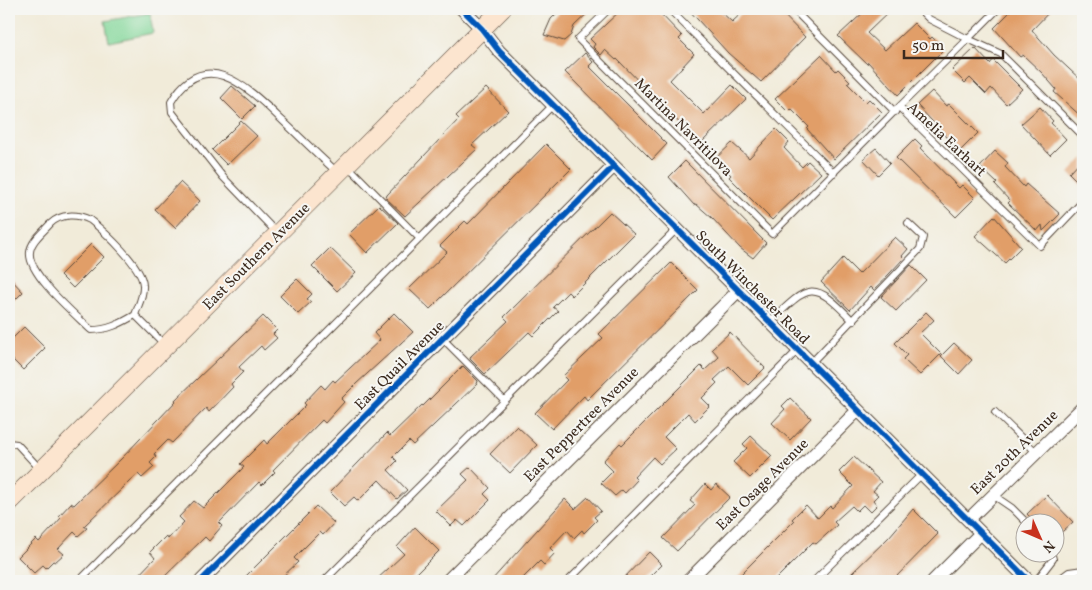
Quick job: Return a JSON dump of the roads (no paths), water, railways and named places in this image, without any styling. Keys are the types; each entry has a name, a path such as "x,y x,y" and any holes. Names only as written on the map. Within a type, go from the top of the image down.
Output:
{"main road":[{"name":"East Southern Avenue","path":"10,499 166,346 502,9"}],"street":[{"name":"South Winchester Road","path":"462,9 482,29 499,51 1029,581"},
{"name":"East Quail Avenue","path":"202,581 614,166"},
{"name":"East Peppertree Avenue","path":"447,581 738,290"},
{"name":"East 20th Avenue","path":"968,520 1083,407"},
{"name":"East Osage Avenue","path":"688,581 858,410"},
{"path":"932,581 981,533"}],"lane":[{"name":"Martina Navritilova","path":"609,9 578,39 772,234"},
{"path":"669,9 834,172"},
{"path":"793,9 897,110 998,9"},
{"path":"919,9 929,19 1001,54 1083,136"},
{"path":"278,234 223,177 172,112 171,102 187,81 202,74 212,73 239,82 342,169 420,239"},
{"path":"79,581 553,105"},
{"name":"Amelia Earhart","path":"772,234 897,110 1040,246 1083,201"},
{"path":"68,216 82,216 90,220 138,270 143,285 135,315 111,328 91,330 35,272 30,253 33,242 54,221 68,216"},
{"path":"811,363 920,249 924,237 908,222"},
{"path":"324,581 677,229"},
{"path":"770,322 793,299 806,291 814,290 824,294 852,320"},
{"path":"135,315 166,346"},
{"path":"442,339 505,401"},
{"path":"568,581 798,350"},
{"path":"995,412 1037,453"},
{"path":"9,443 17,444 41,470"},
{"path":"814,581 922,474"},
{"path":"993,495 1016,512"},
{"path":"1036,581 1051,562"},
{"path":"1057,581 1069,572 1083,570"}]}
